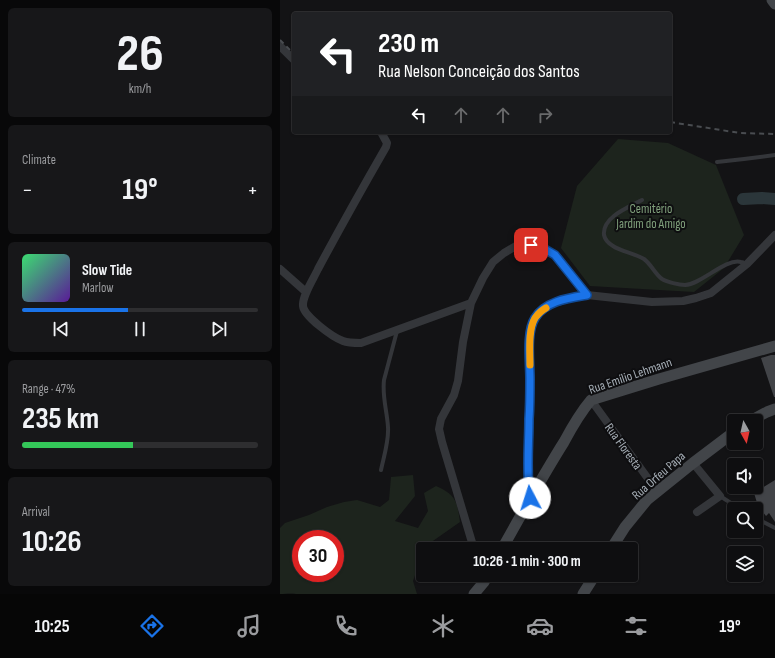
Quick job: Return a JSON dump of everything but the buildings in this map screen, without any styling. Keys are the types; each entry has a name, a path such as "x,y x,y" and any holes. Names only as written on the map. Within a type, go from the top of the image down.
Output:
{"street":[{"path":"772,0 775,4"},
{"path":"280,46 292,58"},
{"path":"382,134 386,139 386,147 306,292 303,301 304,311 333,336 350,343 361,343 471,303"},
{"path":"530,498 528,488 528,445 530,332 534,319 540,312 552,304 570,298 587,295 652,302 682,301 696,298 711,293 746,264 775,235"},
{"path":"472,542 439,429 441,419 454,395 458,381 463,342 471,303 483,278 493,262 516,246 531,245 543,248 555,255 587,295"},
{"path":"280,269 306,292"},
{"name":"Rua Emílio Lehmann","path":"506,542 543,475 575,422 591,400 658,379 775,346"},
{"name":"Rua Floresta","path":"591,400 657,491"},
{"path":"763,414 775,409"},
{"name":"Rua Orfeu Papa","path":"615,542 625,526 647,500 727,437"},
{"path":"693,463 720,496 697,512"},
{"path":"474,594 482,582"},
{"path":"583,594 591,582"}],"lane":[{"path":"717,162 775,155"},
{"path":"642,200 614,215 604,226 605,240 612,246 622,251 648,261 662,279 684,285 691,284 729,264 740,261 746,264"},
{"path":"381,470 388,428 384,387 397,330"},
{"path":"720,496 729,502"},
{"path":"763,522 775,528"}],"green space":[{"name":"Cemitério Jardim do Amigo","path":"618,139 668,143 716,165 744,235 724,268 694,292 590,286 561,248 577,186"},
{"path":"413,475 415,496 395,521 418,528 428,511 424,493 436,486 448,492 452,496 458,509 460,522 431,542 416,542 416,572 413,581 417,594 280,594 280,528 285,523 344,502 357,500 380,507 389,500 391,477"}],"waterway":[{"path":"743,199 775,199"}],"railway":[{"path":"280,40 292,52"},
{"path":"672,122 740,133 775,134"}],"slow traffic":[{"path":"530,365 530,332 534,319 546,308"}],"route":[{"path":"530,498 528,488 530,332 534,319 540,312 552,304 570,298 587,295 555,255 543,248 531,245"}]}
